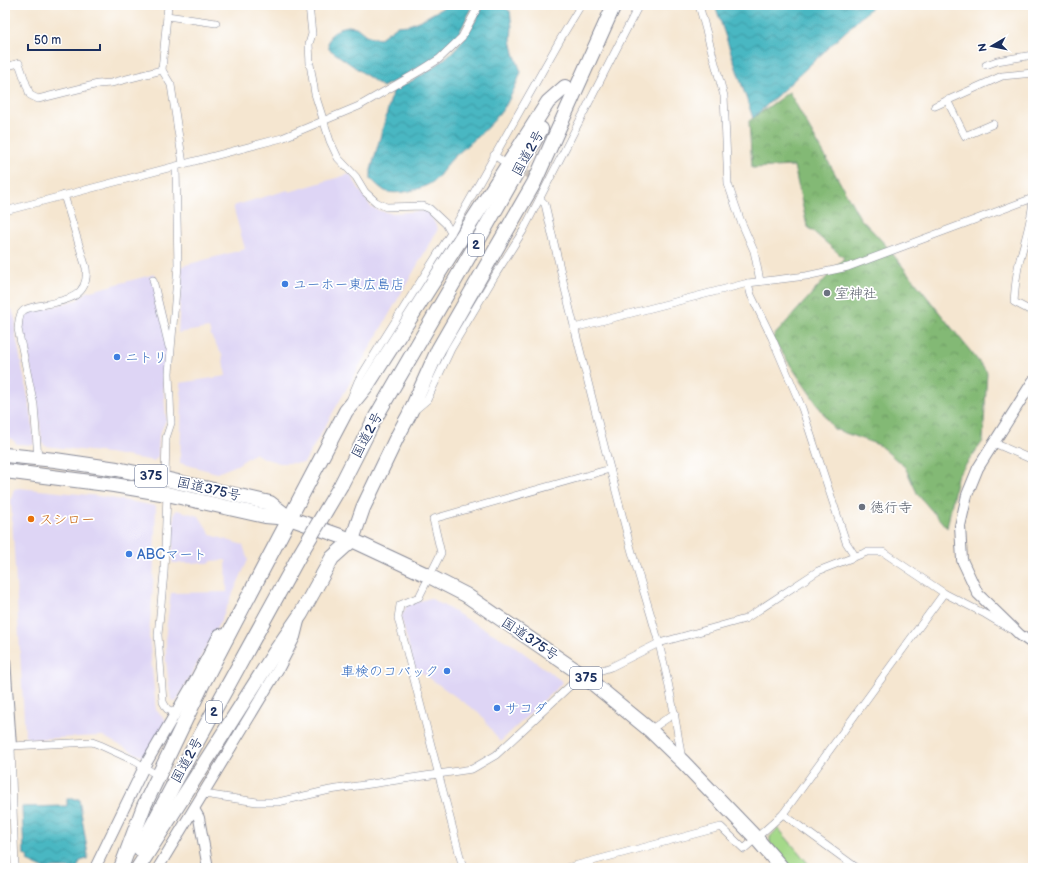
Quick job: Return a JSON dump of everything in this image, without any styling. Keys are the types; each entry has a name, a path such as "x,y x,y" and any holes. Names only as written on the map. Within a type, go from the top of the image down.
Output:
{"highway":[{"name":"国道2号","path":"130,868 176,780 299,556 341,485 374,420 612,5"},
{"path":"138,868 276,649 301,614 332,558 352,540 363,508 396,438 409,415 438,350 534,183 612,5"},
{"path":"121,868 144,806 227,635 346,411 368,384 548,102 565,87"},
{"name":"国道375号","path":"5,455 117,469 165,479 270,503 290,518"},
{"name":"国道375号","path":"5,471 114,485 167,494 265,516 290,518 352,540 429,576 466,596 584,676 650,730 756,838 782,868"}],"street":[{"path":"165,479 166,438 171,423 169,373 178,266 179,166 171,85 162,70 168,5"},
{"path":"309,5 312,34 309,44 310,64 315,94 330,141 338,158 356,177 365,192 376,202 386,207 423,206 430,209 446,224 451,233"},
{"path":"5,211 282,138 359,106 420,72 439,59 462,37 479,5"},
{"path":"346,411 358,381 451,233 494,155 581,5"},
{"path":"409,415 427,400 451,349 523,231 540,199 544,183 639,5"},
{"path":"699,5 724,96 728,184 740,219 754,251 760,281"},
{"path":"167,16 216,23"},
{"path":"986,65 997,61 1033,55"},
{"path":"5,67 19,64 30,95 38,99 162,70"},
{"path":"935,106 1002,76 1033,73"},
{"path":"947,100 965,136 993,124"},
{"path":"494,155 501,160"},
{"path":"38,458 34,405 18,329 19,318 22,312 31,308 71,298 80,293 87,278 86,268 64,195"},
{"path":"574,328 748,283 806,276 848,267 1033,198 1029,227 1019,260 1015,283 1014,302 1033,312"},
{"path":"540,199 545,204 574,328 610,469 634,559 659,643 675,714 683,762"},
{"path":"153,280 171,355"},
{"path":"748,283 751,294 772,338 802,408 846,542 855,556"},
{"path":"1020,635 978,594 962,560 960,526 967,495 978,468 1033,381"},
{"path":"994,443 1033,460"},
{"path":"463,868 398,618 400,605 419,597 440,553 433,519 610,469"},
{"path":"167,494 164,573 158,635 163,702 167,709 176,714"},
{"path":"199,795 257,802 278,802 330,790 472,769 496,755 573,683 584,676 611,667 659,643 745,619 818,571 867,552 883,552 944,593 985,614 1033,644"},
{"path":"566,868 586,866 721,827 744,849 783,814 944,593"},
{"path":"158,868 194,809 199,795 280,668 295,637 301,614"},
{"path":"95,868 219,634 227,635"},
{"path":"5,658 15,868"},
{"path":"650,730 675,714"},
{"path":"8,746 92,742 135,761 148,769"},
{"path":"194,809 199,818 208,868"},
{"path":"783,814 857,868"}],"shaded area":[{"path":"350,174 371,207 390,213 426,211 438,229 304,463 280,463 263,458 255,453 237,465 217,473 180,463 182,399 180,383 226,376 222,355 211,336 209,328 178,333 182,266 245,249 233,206 288,190 289,192"},
{"path":"155,274 169,339 163,384 166,420 159,435 158,456 154,461 108,453 45,446 42,443 36,392 22,329 24,319 28,312 77,300 87,292"},
{"path":"12,309 16,322 15,331 32,418 34,445 17,444 5,433 5,311"},
{"path":"19,488 99,496 156,506 153,586 149,636 156,710 165,719 166,723 147,759 102,736 30,739 25,736 11,500 14,489"},
{"path":"177,510 199,516 211,535 243,545 248,560 221,620 176,702 171,701 166,661 166,631 171,593 227,592 226,560 211,561 211,563 172,563 174,513"},
{"path":"430,598 513,645 563,682 500,742 480,714 414,667 401,617 407,605"}],"green space":[{"path":"789,92 860,218 883,242 987,372 983,441 957,477 947,528 918,495 905,467 879,445 834,429 772,338 844,258 807,226 794,166 752,168 749,121"},
{"path":"778,828 812,868 792,868 770,843 770,837"}],"water":[{"path":"448,5 472,5 461,30 452,42 434,58 414,71 383,87 329,49 328,44 330,36 340,28 348,26 356,27 366,35 379,39 397,26 409,25"},
{"path":"483,5 500,5 510,11 512,27 511,40 521,72 506,105 482,132 451,160 435,180 425,186 411,191 396,193 385,191 371,179 371,170 393,91 423,75 447,57 467,34"},
{"path":"715,5 874,5 753,118"},
{"path":"67,799 79,799 88,855 87,859 80,861 77,868 42,868 27,861 28,857 24,855 22,807 67,806"}],"tunnel":[{"path":"517,168 538,180"},
{"path":"157,775 194,794"}],"place":[{"name":"ユーホー東広島店","path":"285,284"},
{"name":"室神社","path":"827,293"},
{"name":"ニトリ","path":"117,357"},
{"name":"徳行寺","path":"862,507"},
{"name":"スシロー","path":"31,519"},
{"name":"ABCマート","path":"129,554"},
{"name":"車検のコバック","path":"447,671"},
{"name":"サコダ","path":"497,708"}]}
